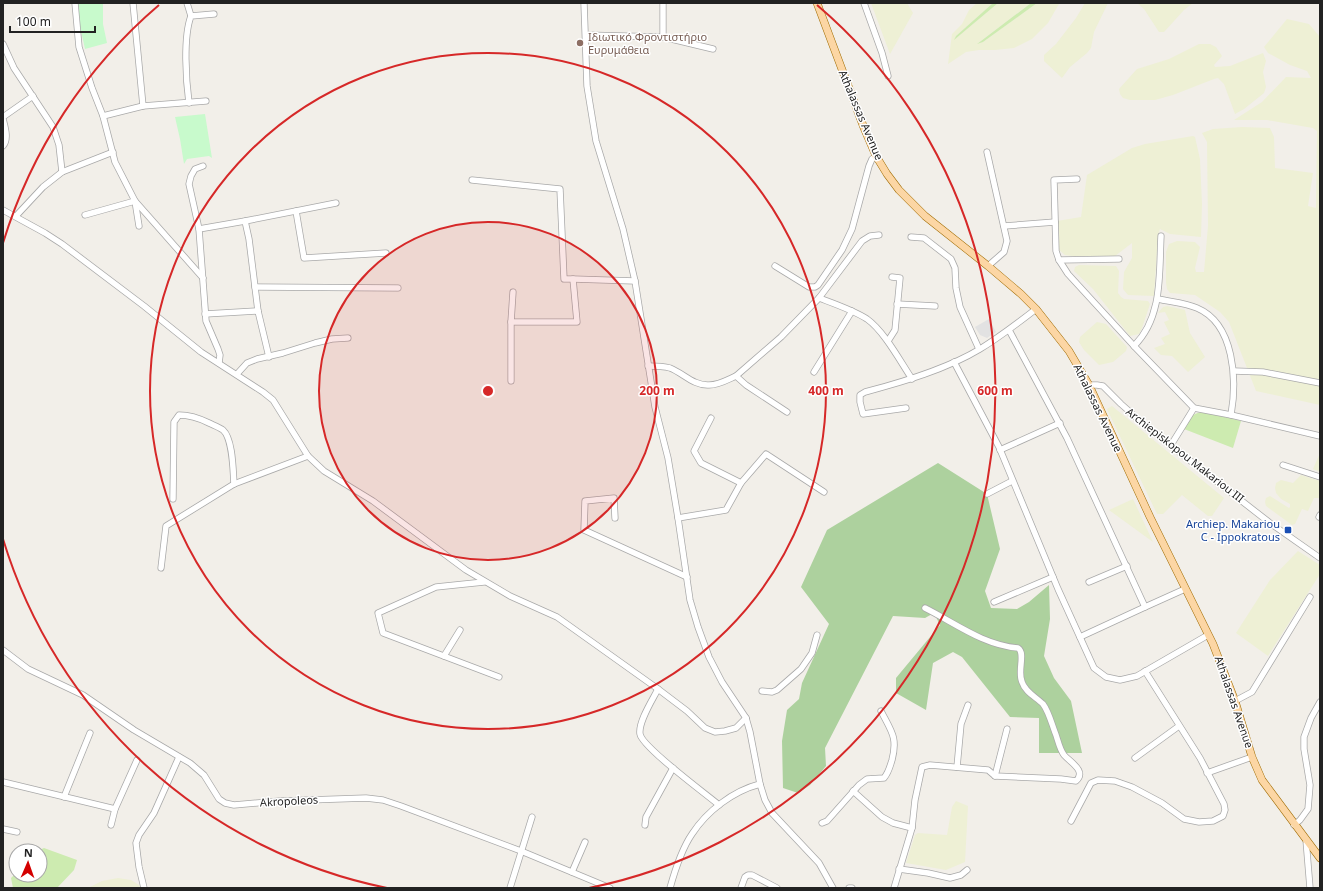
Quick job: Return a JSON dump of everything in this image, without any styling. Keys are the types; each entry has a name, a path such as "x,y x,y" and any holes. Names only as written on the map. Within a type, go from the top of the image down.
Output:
{"main road":[{"name":"Athalassas Avenue","path":"817,3 876,156 899,190 925,216 988,266 1036,309 1069,351 1089,385 1150,518 1213,644 1235,701 1252,757 1262,780 1320,858"}],"street":[{"path":"75,3 79,48 103,116 115,162 135,201 203,279"},
{"path":"133,3 143,106"},
{"path":"187,3 190,16 187,31 187,88 189,103"},
{"path":"584,3 587,86 596,140 623,229 635,281 655,407 668,458 690,600 709,657 722,682 746,718 760,784 765,800 772,813 819,863 832,888"},
{"path":"663,3 663,37"},
{"path":"864,3 888,76"},
{"path":"190,16 214,14"},
{"path":"586,35 663,37 713,49"},
{"path":"3,44 14,68 53,127 59,146 62,172"},
{"path":"3,146 5,144 6,129 3,118 33,96"},
{"path":"103,116 143,106 206,101"},
{"path":"16,216 43,187 62,172 113,152"},
{"path":"987,152 1007,241 1004,252 988,266"},
{"path":"775,266 809,287 815,287 818,285 842,250 852,229 869,166 872,159 876,156"},
{"path":"203,166 195,169 190,176 189,184 199,228 206,321 220,355 219,363"},
{"path":"1077,179 1054,180 1056,251 1059,260 1068,274 1134,346 1194,408 1320,436"},
{"path":"472,180 560,189 564,279 635,281"},
{"path":"85,215 135,201"},
{"path":"135,201 139,226"},
{"path":"199,228 245,221 336,203"},
{"path":"3,210 16,216 62,244 144,306 201,352 238,374 273,400 308,456 324,471 372,501 484,582 510,596 557,617 658,689 687,711 705,728 715,732 725,731 736,728 746,718"},
{"path":"296,211 304,258 386,253"},
{"path":"245,221 249,239 258,311 269,356"},
{"path":"1004,226 1055,222"},
{"path":"648,366 670,368 698,384 709,386 722,383 736,376 781,337 819,298 862,241 870,236 879,235"},
{"path":"1134,346 1146,332 1158,299 1161,236"},
{"path":"910,237 924,238 950,259 955,268 956,288 960,307 979,349"},
{"path":"1059,260 1119,259"},
{"path":"888,341 895,330 900,278 892,277"},
{"path":"511,322 577,322 573,279"},
{"path":"255,287 398,288"},
{"path":"511,381 511,322 513,292"},
{"path":"819,298 868,320 888,341 912,379"},
{"path":"1158,299 1198,309 1212,318 1222,330 1231,356 1234,371 1234,400 1231,415"},
{"path":"898,304 935,306"},
{"path":"906,408 863,414 860,395 865,392 912,379 954,362 979,349 1009,330 1036,309"},
{"path":"205,314 258,311"},
{"path":"814,372 852,312"},
{"path":"1009,330 1060,423 1145,607"},
{"path":"238,374 246,363 315,343 332,339 348,338"},
{"path":"954,362 1000,450 1052,577 1094,668 1106,677 1120,680 1137,676 1208,635"},
{"path":"1234,371 1263,372 1320,383"},
{"path":"736,376 746,385 787,412"},
{"name":"Archiepiskopou Makariou III","path":"1089,385 1097,384 1103,386 1121,404 1171,446 1270,523 1320,558"},
{"path":"1171,446 1194,408"},
{"path":"173,499 174,422 179,416 188,415 196,417 223,430 228,437 234,484"},
{"path":"711,418 694,451 701,463 741,483"},
{"path":"1000,450 1060,423"},
{"path":"678,518 726,510 741,483 766,454 824,492"},
{"path":"161,568 166,526 234,484 308,456"},
{"path":"1283,465 1320,477"},
{"path":"987,494 1012,481"},
{"path":"615,518 614,498 585,501 584,530 687,577"},
{"path":"1089,582 1127,566"},
{"path":"994,602 1052,577"},
{"path":"484,582 436,587 378,613 383,633 499,677"},
{"path":"1080,637 1185,589"},
{"path":"1235,701 1252,692 1310,597"},
{"path":"894,888 912,828 915,800 922,767 930,765 957,767 988,770 995,776 1076,781 1080,774 1078,768 1063,754 1043,705 1023,687 1020,668 1022,654 1021,650 1018,648 994,644 960,628 925,608"},
{"path":"444,656 460,630"},
{"path":"762,691 772,692 778,690 801,669 812,653 817,635"},
{"name":"Akropoleos","path":"3,650 28,669 83,696 134,730 180,757 200,771 219,799 229,805 375,798 401,806 521,852 608,888"},
{"path":"1071,821 1091,783 1098,780 1115,781 1132,787 1162,803 1184,819 1199,822 1214,821 1223,816 1225,810 1224,804 1200,758 1145,671"},
{"path":"658,689 640,726 640,735 649,746 673,768 719,805"},
{"path":"1294,824 1300,820 1308,809 1310,784 1304,749 1304,737 1311,718 1320,702"},
{"path":"957,767 961,724 968,705"},
{"path":"822,823 827,821 858,785 866,779 884,778 888,774 895,749 895,742 882,711"},
{"path":"1136,758 1180,726"},
{"path":"995,776 1007,729"},
{"path":"64,797 90,733"},
{"path":"144,888 139,867 136,843 139,835 154,813 180,757"},
{"path":"1207,773 1252,757"},
{"path":"110,825 115,809 137,760"},
{"path":"645,825 646,816 673,768"},
{"path":"3,782 115,809"},
{"path":"670,888 682,852 692,834 703,820 731,796 752,786 760,784"},
{"path":"853,791 882,817 894,823 912,828"},
{"path":"510,888 532,817"},
{"path":"3,829 17,832"},
{"path":"1306,840 1310,888"},
{"path":"572,872 585,842"},
{"path":"899,869 950,878 961,875 967,870"},
{"path":"741,888 745,877 748,875 752,875 777,888"}],"green space":[{"path":"103,3 103,24 107,43 85,49 75,4"},
{"path":"871,3 907,3 913,13 890,54"},
{"path":"977,3 993,3 956,36 955,39 998,3 1031,3 978,43 983,42 1037,3 1059,4 1048,23 1032,39 1014,48 966,52 948,64 952,34 962,24 969,10"},
{"path":"993,3 998,3 954,40 956,36"},
{"path":"1031,3 1037,3 983,42 977,44"},
{"path":"1085,3 1108,3 1094,32 1091,48 1070,67 1062,78 1044,61 1044,55 1056,44 1076,18"},
{"path":"1137,3 1193,3 1184,10 1164,32 1159,32 1144,9"},
{"path":"1287,19 1309,24 1320,37 1320,405 1256,391 1229,322 1220,312 1195,295 1170,293 1167,289 1166,283 1166,252 1169,244 1177,241 1195,242 1200,247 1195,268 1196,272 1204,272 1208,226 1207,142 1202,133 1213,129 1242,127 1270,128 1274,137 1275,168 1313,173 1308,206 1316,208 1317,131 1313,128 1267,120 1234,120 1262,102 1286,77 1311,78 1307,71 1290,65 1268,53 1264,47"},
{"path":"1199,44 1210,44 1216,47 1222,56 1214,65 1215,67 1230,66 1263,53 1266,61 1263,72 1266,87 1264,93 1244,109 1235,114 1224,84 1218,78 1173,95 1155,100 1130,100 1123,98 1120,94 1119,89 1137,69 1169,59"},
{"path":"205,114 212,158 209,156 187,159 184,164 175,117"},
{"path":"1193,136 1195,137 1200,159 1202,204 1201,237 1170,234 1160,229 1158,235 1154,296 1128,295 1123,289 1124,272 1132,258 1132,243 1115,256 1072,256 1065,255 1058,249 1057,221 1081,217 1087,175 1132,148 1145,144"},
{"path":"1079,265 1116,266 1119,271 1118,293 1121,297 1124,299 1148,301 1150,304 1139,334 1130,336 1093,289 1074,271 1075,267"},
{"path":"1167,306 1185,310 1190,333 1205,357 1188,372 1172,356 1161,355 1154,348 1165,344 1161,338 1170,334 1164,322 1169,320 1165,312 1158,313 1163,307"},
{"path":"1097,322 1106,324 1127,347 1126,351 1113,362 1099,365 1084,350 1079,342 1080,337"},
{"path":"1112,406 1224,498 1212,516 1208,516 1182,495 1163,514 1157,514 1107,409"},
{"path":"1204,412 1241,421 1233,448 1184,429 1191,417"},
{"path":"1320,453 1320,472 1313,469"},
{"path":"938,463 987,494 1000,549 985,591 991,608 1017,609 1029,602 1049,585 1050,619 1044,656 1054,678 1071,701 1082,753 1039,753 1039,718 1010,717 962,657 953,652 933,663 926,710 896,693 896,678 940,625 934,613 925,618 893,616 825,748 826,766 810,785 798,793 783,788 782,741 787,710 799,699 802,683 829,624 801,587 827,530"},
{"path":"1301,475 1320,481 1320,498 1314,498 1308,511 1302,509 1295,524 1292,525 1266,506 1265,502 1266,498 1270,496 1289,508 1290,504 1281,499 1276,493 1276,483 1281,480 1293,483"},
{"path":"1133,499 1153,542 1109,510"},
{"path":"1298,551 1320,565 1320,574 1268,656 1236,633 1270,580"},
{"path":"956,801 968,806 965,862 946,870 906,863 915,835 918,833 947,835 952,807"},
{"path":"48,849 77,860 74,870 57,888 13,888 12,883 48,883"},
{"path":"118,878 131,880 141,888 88,888 102,881"}],"shaded area":[{"path":"989,319 996,332 987,338 980,335 975,327"}],"place":[{"name":"Ιδιωτικό Φροντιστήριο Ευρυμάθεια","path":"580,43"},
{"name":"Archiep. Makariou C - Ippokratous","path":"1288,530"}]}
